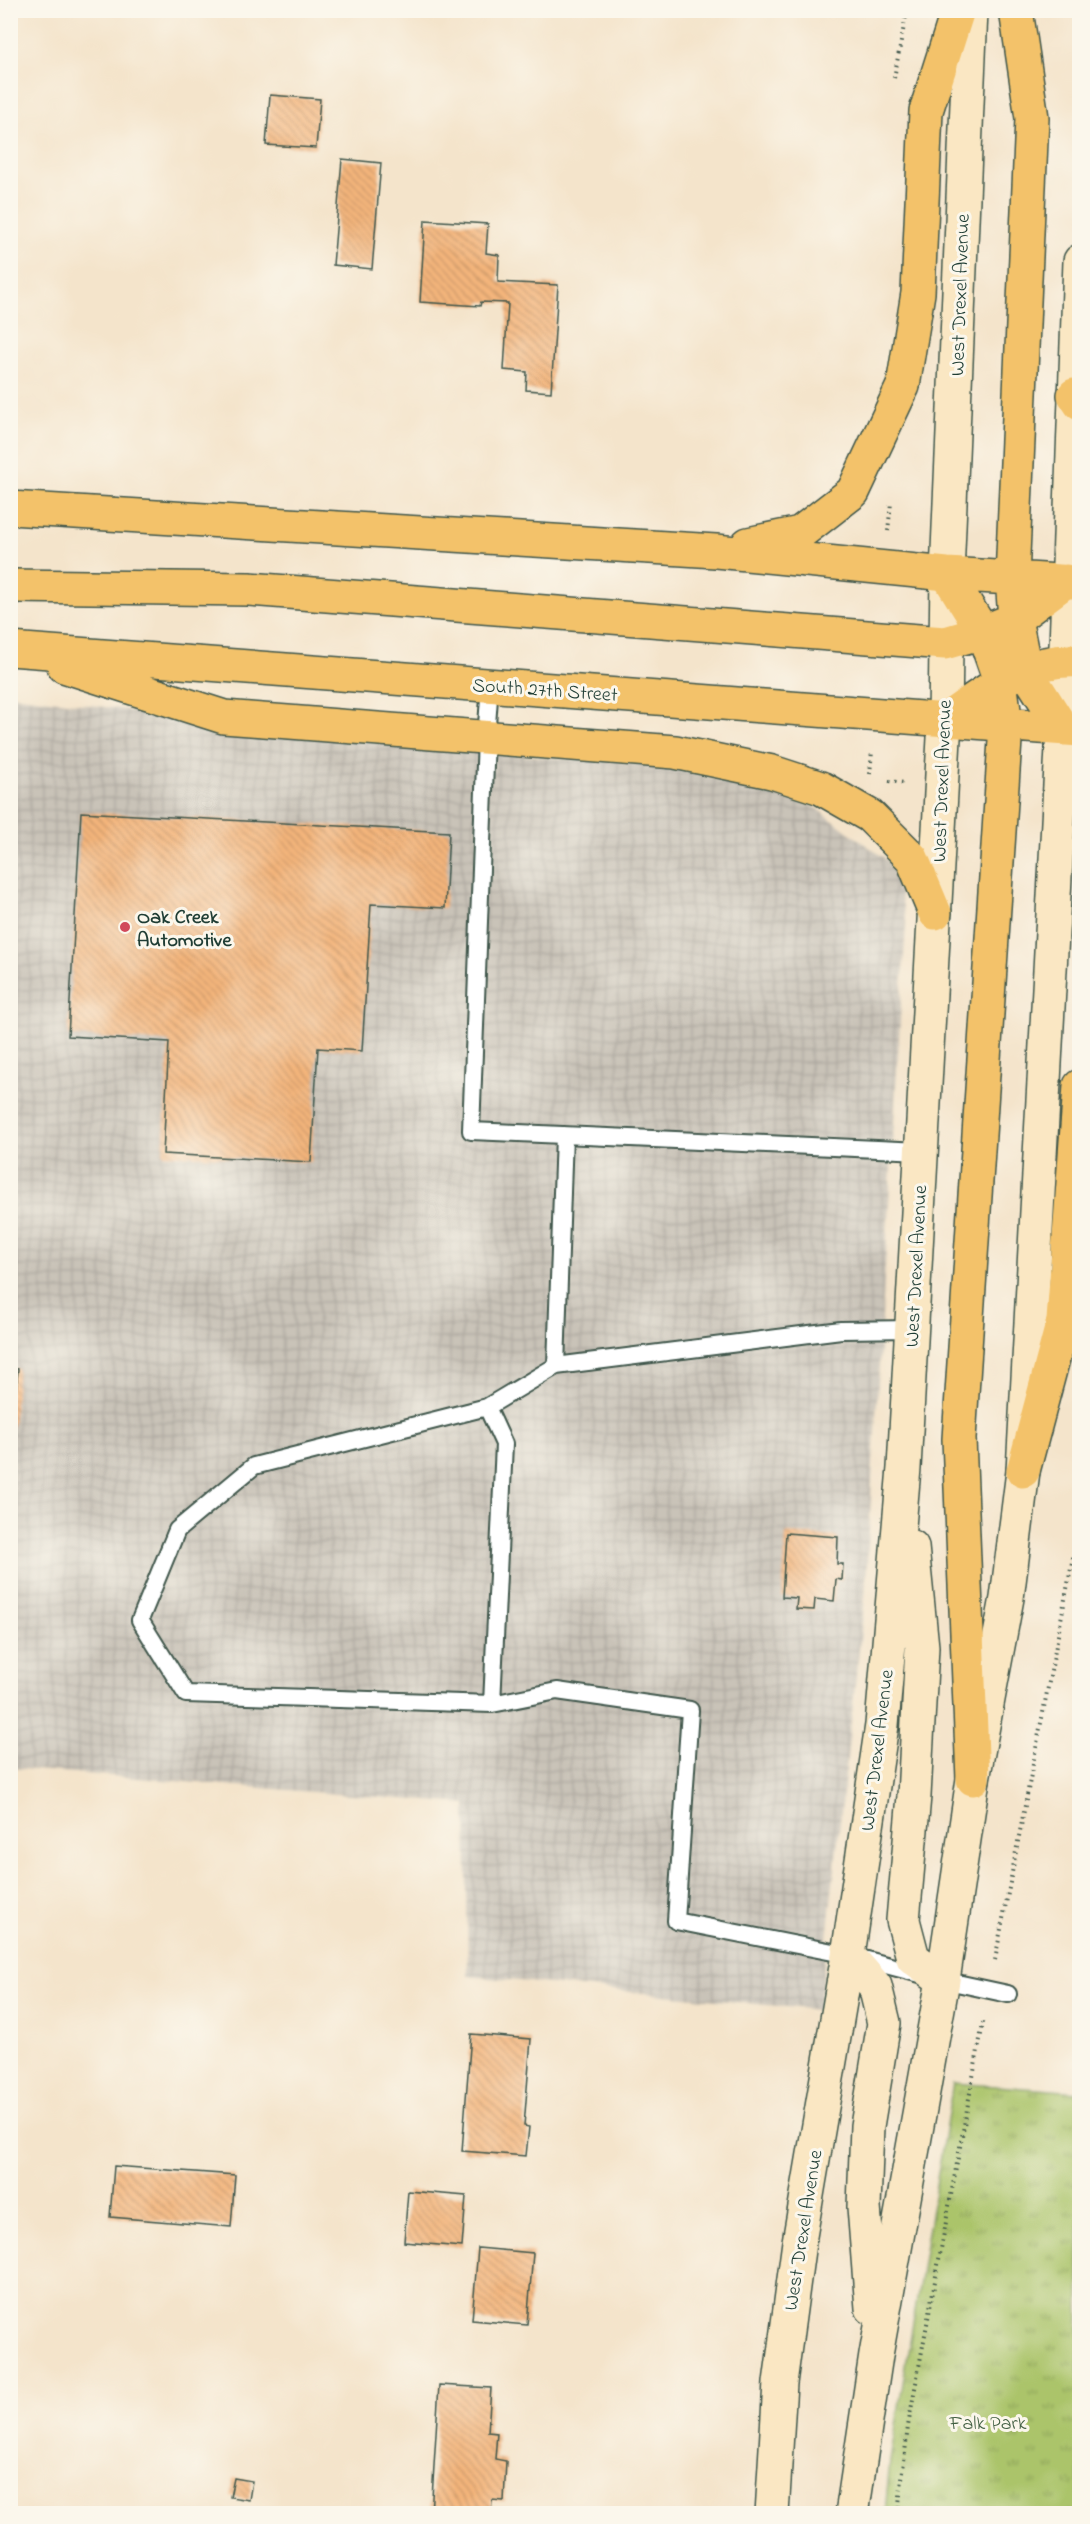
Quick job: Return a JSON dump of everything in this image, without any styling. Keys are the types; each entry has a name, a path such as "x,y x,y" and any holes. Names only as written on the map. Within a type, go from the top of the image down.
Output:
{"main road":[{"path":"716,551 800,533 853,492 903,386 918,293 926,111 958,10"},
{"path":"973,1779 959,1438 1006,724 1015,619 1012,578 1032,118 1016,10"},
{"path":"10,508 716,551 947,574 1073,581"},
{"path":"947,574 1012,675 1071,730"},
{"path":"10,586 249,589 945,642 983,632 1015,619 1073,581"},
{"path":"10,649 224,717 675,752 772,772 821,788 870,816 912,858 935,913"},
{"name":"South 27th Street","path":"10,649 1071,730"},
{"path":"945,720 1012,675 1072,660"},
{"path":"1023,1471 1063,1321 1080,1086"}],"street":[{"name":"West Drexel Avenue","path":"772,2514 780,2383 797,2254 848,1955 882,1725 904,1468 945,720 947,574 971,10"},
{"path":"852,2514 876,2355 943,1980 973,1779 1007,1598 1023,1471 1071,730 1080,261"},
{"path":"904,1468 922,1647 914,1796 903,1920 913,1958 943,1980"},
{"path":"848,1955 875,1986 884,2023 867,2126 864,2207 876,2355"}],"lane":[{"path":"490,685 471,1131 922,1151"},
{"path":"556,1366 564,1135"},
{"path":"912,1329 841,1330 556,1366 487,1407 254,1466 177,1530 140,1620 186,1694 492,1704 557,1691 690,1710 676,1921 848,1955 1008,1994"},
{"path":"487,1407 504,1444 492,1704"}],"path":[{"path":"894,81 907,10"},
{"path":"999,1938 1080,1522"},
{"path":"898,2514 908,2426 981,2034"}],"shaded area":[{"path":"11,695 430,749 665,765 813,806 895,866 906,922 865,1595 819,2010 468,1976 466,1804 11,1768"}],"green space":[{"name":"Falk Park","path":"953,2083 1079,2092 1079,2513 885,2513 890,2461"}],"building":[{"path":"270,95 320,99 316,148 266,145"},
{"path":"342,159 381,163 372,269 333,265"},
{"path":"425,220 488,224 486,253 499,255 498,282 558,285 551,392 526,390 527,372 504,370 508,303 481,302 480,306 420,302"},
{"path":"81,812 449,832 445,908 371,904 362,1051 318,1048 311,1162 163,1154 169,1042 68,1036"},
{"path":"10,1368 18,1369 13,1426 10,1426"},
{"path":"786,1533 838,1537 837,1564 843,1564 842,1580 836,1579 834,1601 815,1599 814,1610 796,1609 797,1598 782,1597"},
{"path":"471,2034 531,2039 524,2126 529,2127 526,2156 462,2151"},
{"path":"114,2166 235,2175 231,2227 110,2217"},
{"path":"408,2191 466,2196 462,2247 404,2242"},
{"path":"478,2248 533,2253 527,2325 472,2320"},
{"path":"439,2385 491,2388 488,2432 497,2433 495,2459 506,2461 504,2501 492,2500 491,2514 431,2514"},
{"path":"234,2478 252,2481 249,2500 230,2497"}],"place":[{"name":"Oak Creek Automotive","path":"125,927"}]}
